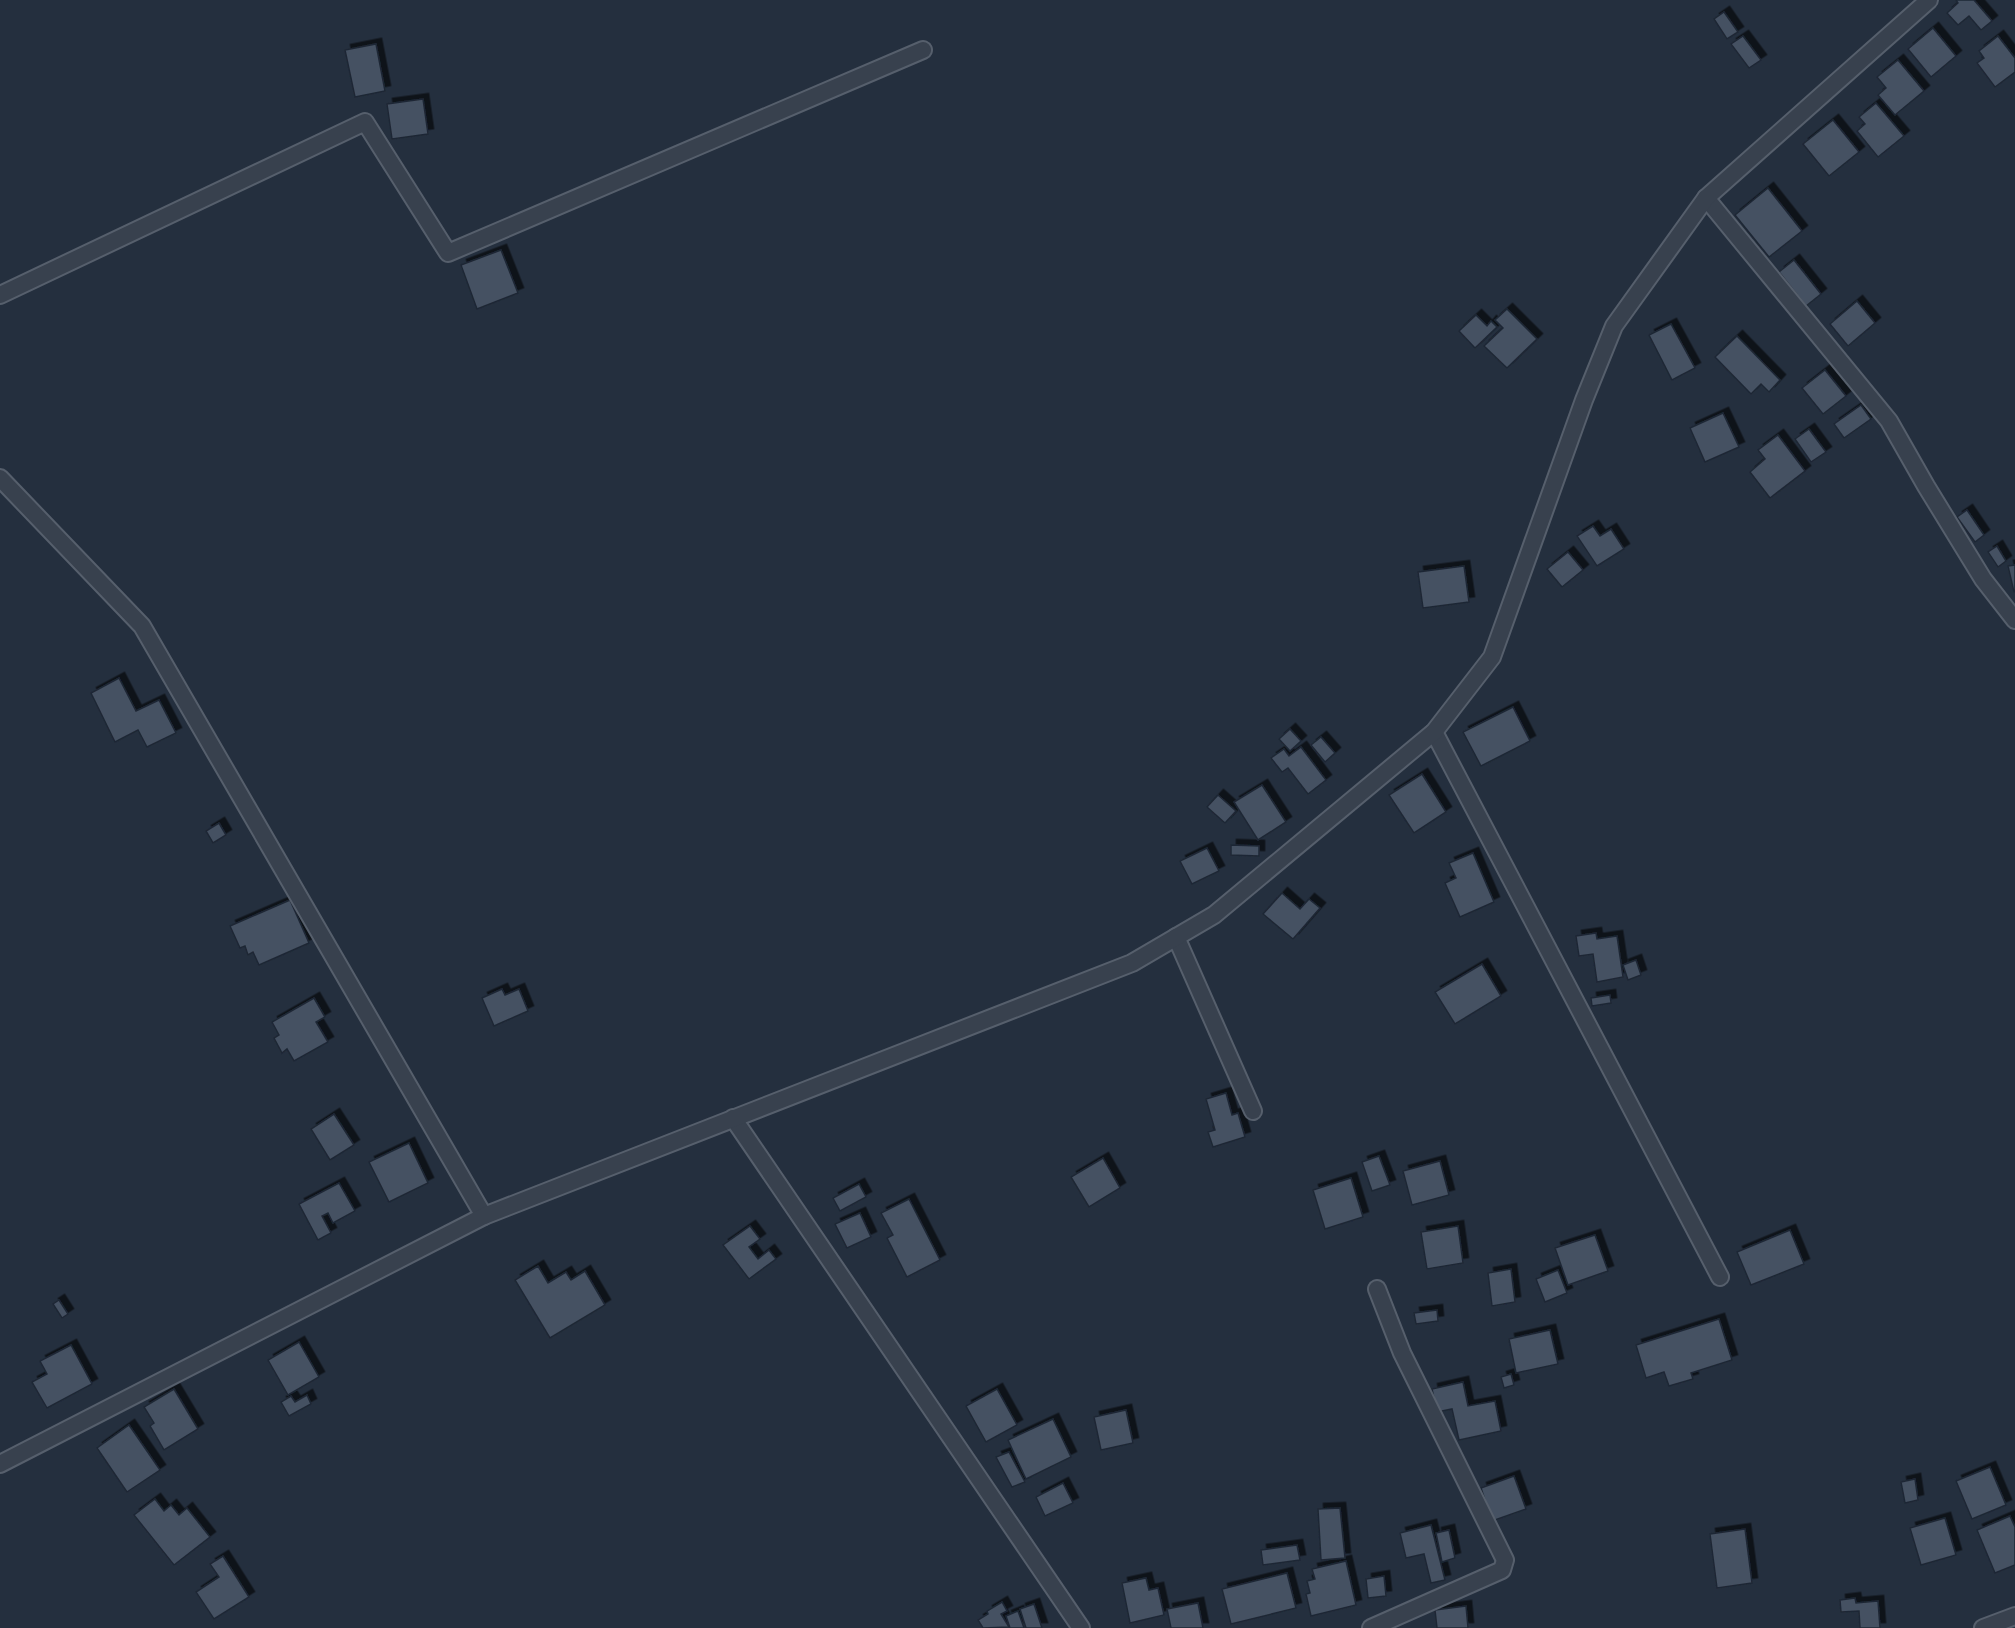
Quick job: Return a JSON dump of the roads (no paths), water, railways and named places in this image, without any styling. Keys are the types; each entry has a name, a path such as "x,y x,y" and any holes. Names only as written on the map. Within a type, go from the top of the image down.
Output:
{"street":[{"path":"0,1464 484,1216 1132,963 1214,915 1434,732 1492,657 1584,400 1614,326 1706,198 1929,0"},
{"path":"0,295 364,122 448,253 923,50"},
{"path":"1706,198 1889,421 1983,579 2015,620"},
{"path":"0,478 142,626 484,1216"},
{"path":"1434,732 1720,1277"},
{"path":"1176,937 1253,1111"},
{"path":"733,1118 1081,1628"},
{"path":"1371,1628 1502,1570 1505,1560 1402,1353 1377,1288"},
{"path":"1983,1628 2015,1616"}]}
